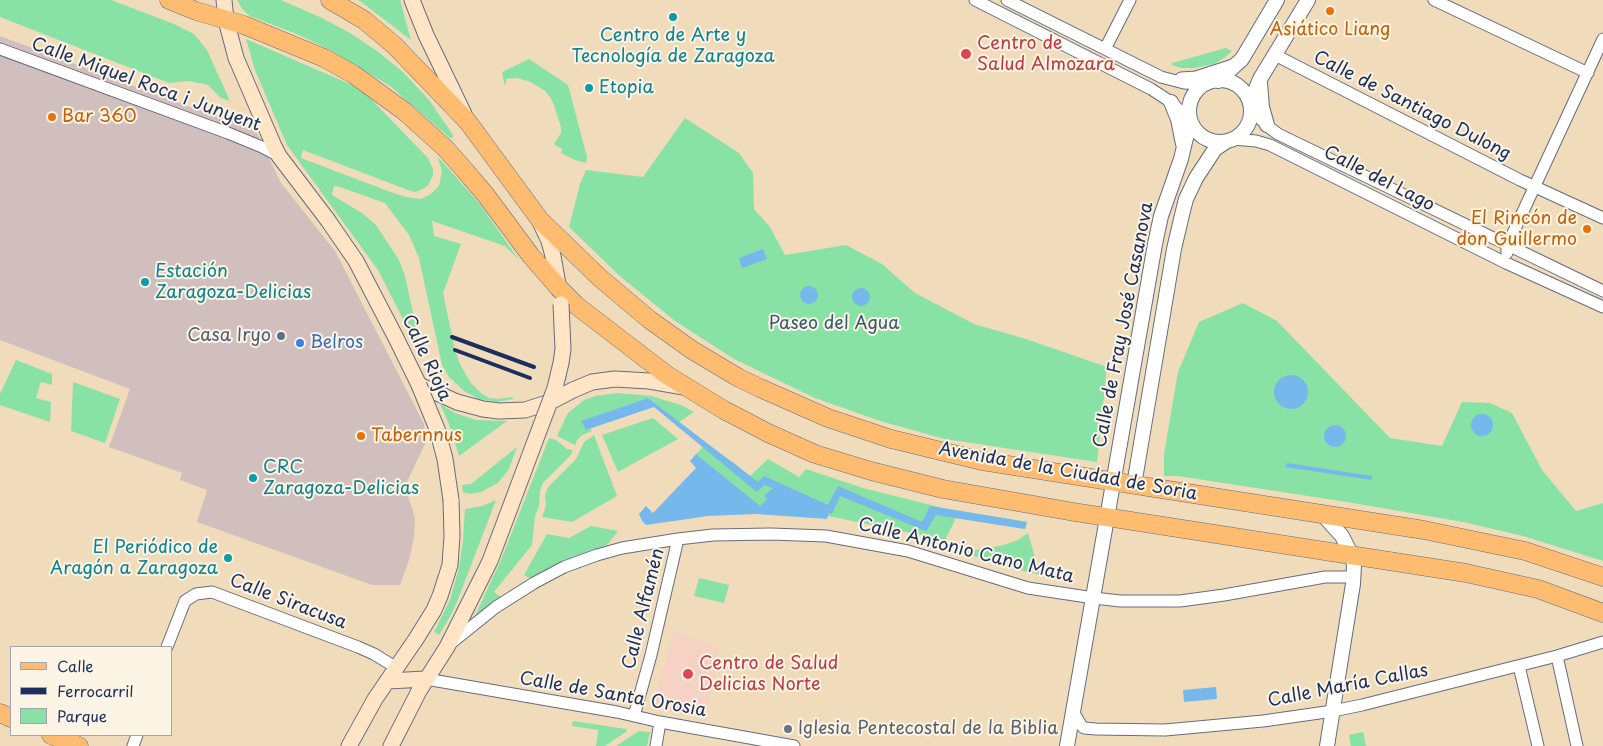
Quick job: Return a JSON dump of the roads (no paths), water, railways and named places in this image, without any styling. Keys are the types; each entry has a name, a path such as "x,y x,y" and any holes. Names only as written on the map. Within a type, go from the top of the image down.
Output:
{"main road":[{"name":"Avenida de la Ciudad de Soria","path":"169,0 244,25 303,48 353,74 404,110 445,148 485,194 560,296 577,306 637,353 685,387 768,434 815,454 871,471 942,489 1466,573 1538,589 1603,613"},
{"name":"Calle Rioja","path":"224,0 232,46 242,76 279,156 327,218 356,261 419,385 437,429 445,459 451,500 452,536 450,565 446,581 434,610 416,639 386,680 349,746"},
{"name":"Avenida de la Ciudad de Soria","path":"330,0 364,20 390,41 468,122 540,220 600,278 650,320 692,350 739,378 828,418 891,439 982,461 1424,530 1525,551 1603,577"},
{"path":"412,0 426,35 468,122"},
{"path":"391,746 426,680 447,646 490,561 558,376 563,349 560,296 551,248 540,220"},
{"name":"Avenida de la Ciudad de Soria","path":"419,385 457,402 491,410 525,410 550,402 573,390 602,380 649,381 685,387"},
{"path":"386,680 426,680"},
{"path":"54,736 79,746"}],"street":[{"path":"974,0 1151,89 1170,102 1190,121 1197,132 1208,140 1214,142 1230,140 1243,132 1250,115 1250,106 1240,88 1230,82 1184,83 1168,80 1008,0"},
{"path":"1105,49 1130,0"},
{"path":"1190,121 1189,110 1191,100 1196,91 1237,64 1277,0"},
{"path":"1250,106 1260,80 1308,0"},
{"path":"1434,0 1588,73"},
{"path":"1506,262 1507,246 1603,39"},
{"name":"Calle Miquel Roca i Junyent","path":"0,49 262,147 279,156"},
{"name":"Calle de Santiago Dulong","path":"1275,55 1534,187 1603,218"},
{"path":"1168,80 1196,77 1237,64"},
{"path":"1260,80 1262,107 1267,125"},
{"path":"1170,102 1178,119 1184,148"},
{"name":"Calle del Lago","path":"1250,106 1278,134 1603,291"},
{"name":"Calle de Fray José Casanova","path":"1067,746 1155,244 1166,200 1184,148 1190,121"},
{"name":"Calle del Lago","path":"1230,140 1256,140 1270,145 1506,262 1603,307"},
{"name":"Calle de Fray José Casanova","path":"1134,484 1172,256 1186,199 1196,178 1216,149 1230,140"},
{"path":"1323,515 1342,536 1352,556 1354,577 1327,746"},
{"name":"Calle Antonio Cano Mata","path":"447,646 496,607 564,567 607,552 678,538 744,534 826,536 908,551 1028,588 1094,598 1134,601 1180,601 1326,577 1354,577"},
{"name":"Calle Alfamén","path":"634,716 651,655 678,538"},
{"name":"Calle Siracusa","path":"167,646 185,601 196,594 212,592 358,647 396,667"},
{"name":"Calle María Callas","path":"1074,713 1081,725 1090,729 1156,730 1248,723 1333,710 1519,666 1603,642"},
{"path":"1558,656 1577,746"},
{"path":"1519,666 1538,746"},
{"name":"Calle de Santa Orosia","path":"426,680 794,746"},
{"path":"656,746 660,722"}],"water":[{"path":"763,249 767,259 742,268 739,258"},
{"path":"809,286 815,289 818,295 815,301 809,304 803,301 800,295 803,289"},
{"path":"857,288 865,288 870,293 868,304 857,306 852,301 852,293"},
{"path":"1291,375 1303,380 1308,392 1303,404 1291,409 1279,404 1274,392 1279,380"},
{"path":"648,398 758,482 764,476 828,505 838,486 922,522 930,506 1027,522 1025,529 936,515 926,531 840,496 832,514 829,513 827,519 756,514 708,516 646,525 639,514 646,506 653,513 696,468 690,461 696,454 760,506 767,499 764,496 773,488 764,485 757,492 654,407 586,430 581,421"},
{"path":"1482,414 1490,417 1493,425 1490,433 1482,436 1474,433 1471,425 1474,417"},
{"path":"1331,425 1339,425 1346,432 1346,440 1339,447 1331,447 1324,440 1324,432"},
{"path":"1287,463 1372,476 1372,480 1285,467"},
{"path":"1216,687 1217,699 1184,702 1183,690"}],"railway":[{"path":"452,337 534,367"},
{"path":"455,350 530,378"}],"place":[{"name":"Asiático Liang","path":"1330,11"},
{"name":"Centro de Arte y Tecnología de Zaragoza","path":"673,17"},
{"name":"Centro de Salud Almozara","path":"966,54"},
{"name":"Etopia","path":"589,88"},
{"name":"Bar 360","path":"52,117"},
{"name":"El Rincón de don Guillermo","path":"1587,229"},
{"name":"Estación Zaragoza-Delicias","path":"145,282"},
{"name":"Casa Iryo","path":"281,336"},
{"name":"Belros","path":"300,343"},
{"name":"Tabernnus","path":"361,436"},
{"name":"CRC Zaragoza-Delicias","path":"253,478"},
{"name":"El Periódico de Aragón a Zaragoza","path":"228,558"},
{"name":"Centro de Salud Delicias Norte","path":"688,674"},
{"name":"Iglesia Pentecostal de la Biblia","path":"788,729"}],"park label":[{"name":"Paseo del Agua","path":"834,324"}]}
